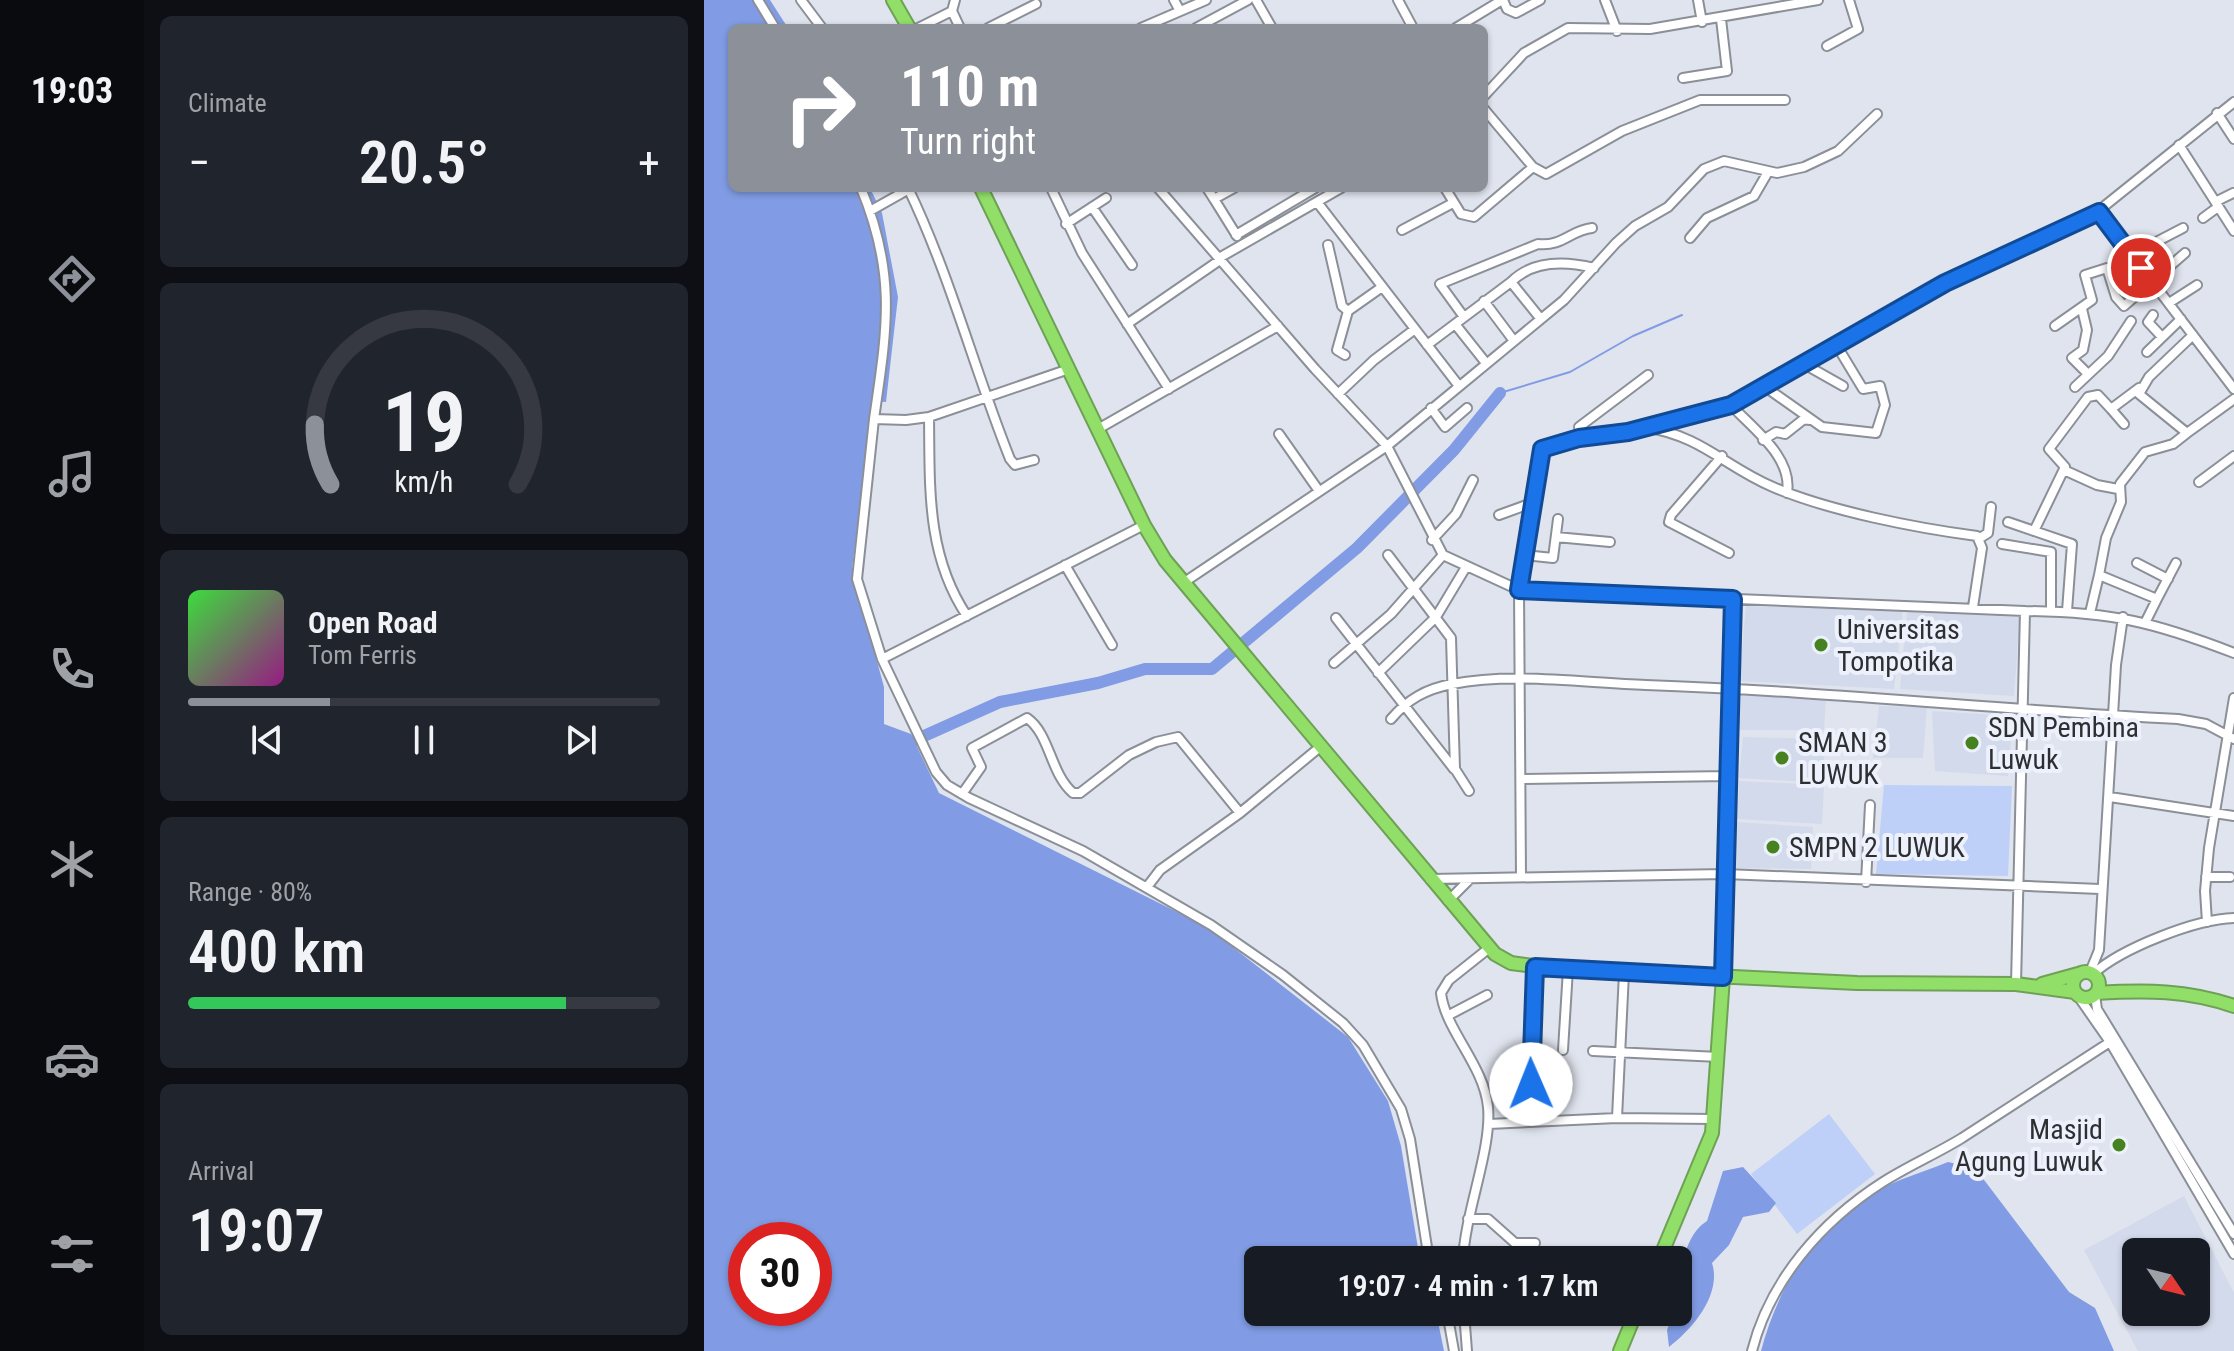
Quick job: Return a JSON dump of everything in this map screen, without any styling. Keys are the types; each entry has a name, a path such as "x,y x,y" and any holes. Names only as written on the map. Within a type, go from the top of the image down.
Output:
{"highway":[{"path":"893,0 907,24"},
{"path":"983,192 1144,525 1183,583 1488,949 1511,963 1624,973 1967,986 2039,985 2087,998 2133,989"},
{"path":"2039,985 2090,975 2133,989 2196,995 2234,1006"},
{"path":"2077,994 2074,981 2090,975"},
{"path":"2090,975 2096,994"},
{"path":"1665,1246 1701,1162 1714,1119 1723,977"},
{"path":"1620,1351 1630,1326"}],"street":[{"path":"758,0 773,24"},
{"path":"801,0 819,24"},
{"path":"955,0 952,11 958,24"},
{"path":"1174,0 1180,11"},
{"path":"1150,24 1206,0"},
{"path":"1203,24 1248,0"},
{"path":"1256,0 1270,24"},
{"path":"1398,0 1411,24"},
{"path":"1463,24 1502,0 1507,9 1516,13 1540,0"},
{"path":"1605,0 1617,31"},
{"path":"1698,0 1702,22"},
{"path":"1488,92 1524,53 1561,30 1575,27 1617,31 1702,22 1818,0"},
{"path":"1827,46 1858,29 1849,0"},
{"path":"996,24 1036,4"},
{"path":"926,24 952,11"},
{"path":"1683,78 1727,71 1721,19"},
{"path":"1488,114 1540,173 1552,172 1622,131 1700,100 1785,100"},
{"path":"1521,877 1519,590 1542,449 1731,405 1982,264 2099,212 2234,102"},
{"path":"2217,113 2234,139"},
{"path":"1183,583 1387,446 1540,318 1635,226 1668,207 1695,177 1714,163 1724,161 1768,172 1785,172 1838,151 1877,114"},
{"path":"2179,145 2234,231"},
{"path":"1447,192 1461,214 1474,217 1533,167"},
{"path":"1690,238 1707,218 1754,196 1768,172"},
{"path":"863,192 880,240 889,296 856,571 882,659 928,758 943,781 962,794 1048,834 1211,925 1283,975 1343,1023 1363,1045 1385,1079 1406,1124 1427,1246"},
{"path":"870,211 903,192"},
{"path":"909,192 949,286 985,399 1010,459 1015,465 1034,460"},
{"path":"1053,192 1066,224 1169,389"},
{"path":"1161,192 1387,446 1418,505 1432,540 1443,555 1519,590 2090,613 2146,621 2234,653"},
{"path":"1210,192 1242,245"},
{"path":"1214,199 1227,192"},
{"path":"1236,235 1308,192"},
{"path":"1127,324 1220,259 1334,192"},
{"path":"2203,218 2233,193"},
{"path":"1066,224 1106,198"},
{"path":"1317,202 1459,386"},
{"path":"1402,230 1453,203"},
{"path":"1092,207 1132,265"},
{"path":"2099,212 2234,389"},
{"path":"1464,317 1440,284 1538,244 1552,246 1581,229 1592,228"},
{"path":"2131,255 2183,228"},
{"path":"1328,245 1342,306 1348,311"},
{"path":"2055,326 2092,300 2085,275 2107,268 2116,297 2124,306 2185,253"},
{"path":"1427,345 1524,270 1538,265 1594,268"},
{"path":"1511,282 1540,318"},
{"path":"2169,303 2197,285"},
{"path":"1345,355 1337,350 1348,311 1382,287"},
{"path":"1484,301 1514,341"},
{"path":"2082,309 2087,330 2083,350 2072,358 2087,373"},
{"path":"2153,315 2148,322 2162,337"},
{"path":"2147,352 2181,319"},
{"path":"2075,387 2108,356 2124,334 2121,331 2131,321"},
{"path":"1455,324 1486,363"},
{"path":"1098,429 1278,326"},
{"path":"1338,394 1374,360 1415,329"},
{"path":"2111,409 2140,388 2193,335"},
{"path":"1764,386 1814,421 1833,430 1876,433 1885,405 1880,386 1863,389 1837,346"},
{"path":"1804,364 1843,386"},
{"path":"874,419 929,417 1069,369"},
{"path":"1584,437 1577,423 1648,375"},
{"path":"2140,388 2141,397 2187,433"},
{"path":"2034,531 2064,470 2064,464 2049,449 2082,404 2088,397 2098,395 2124,424"},
{"path":"2090,613 2106,538 2121,502 2118,489 2145,452 2173,444 2234,399"},
{"path":"1731,405 1788,471 1787,493"},
{"path":"1431,408 1445,427 1467,408"},
{"path":"929,417 933,536 947,582 967,616"},
{"path":"1763,440 1776,432 1785,434 1804,419 1814,421"},
{"path":"1644,427 1684,436 1722,456 1754,478 1787,493 1980,538 1988,533 1991,507"},
{"path":"1279,434 1319,491"},
{"path":"1722,456 1671,515 1669,522 1729,553"},
{"path":"2199,482 2234,456"},
{"path":"2064,470 2097,485 2118,489"},
{"path":"1432,540 1456,514 1473,480"},
{"path":"1499,515 1532,503"},
{"path":"1524,555 1553,558 1558,519"},
{"path":"2008,522 2073,545 2067,611"},
{"path":"882,659 1144,525"},
{"path":"1556,537 1610,542"},
{"path":"1973,607 1982,548 1980,538"},
{"path":"2002,544 2051,552 2051,611"},
{"path":"1388,555 1411,590 1451,638 1449,684 1455,769"},
{"path":"1334,663 1402,603 1443,555"},
{"path":"2137,563 2168,579"},
{"path":"2146,621 2176,563"},
{"path":"1065,565 1112,645"},
{"path":"1378,673 1436,617 1466,567"},
{"path":"2099,575 2157,599"},
{"path":"1723,977 1733,599"},
{"path":"2016,984 2025,611"},
{"path":"2090,975 2099,950 2100,889 2110,797 2116,665 2123,617"},
{"path":"1336,618 1469,791"},
{"path":"1391,719 1426,690 1449,684 1520,681 1733,688 2023,707 2194,721 2230,736"},
{"path":"2207,922 2206,877 2234,698"},
{"path":"962,794 981,767 972,748 1027,718 1036,727 1058,776 1073,793 1080,793 1143,748 1178,737 1240,813"},
{"path":"1147,887 1160,870 1240,813 1320,747"},
{"path":"1521,779 1728,776"},
{"path":"2110,797 2234,816"},
{"path":"1866,882 1870,805"},
{"path":"1430,879 1468,881 1521,877 1725,874 2100,889"},
{"path":"2206,877 2230,877"},
{"path":"1448,901 1468,881"},
{"path":"2090,975 2165,936 2207,922 2234,918"},
{"path":"1465,1246 1489,1124 1485,1088 1442,1001 1445,986 1488,949"},
{"path":"1531,1120 1531,995 1535,967"},
{"path":"1563,1050 1568,969"},
{"path":"1617,1118 1624,973"},
{"path":"2077,994 2110,1042 2234,1254"},
{"path":"2096,994 2097,1009 2234,1234"},
{"path":"1449,1015 1487,995"},
{"path":"1752,1351 1763,1314 1780,1283 1842,1211 1884,1181 1961,1138 2110,1042"},
{"path":"1593,1051 1719,1057"},
{"path":"1489,1124 1617,1118 1714,1119"},
{"path":"1468,1219 1488,1219 1515,1243 1535,1243"},
{"path":"1450,1326 1454,1351"},
{"path":"1465,1326 1467,1351"}],"shaded area":[{"name":"Universitas Tompotika","path":"1746,606 1903,609 1894,689 1739,681"},
{"path":"1907,612 2020,617 2014,696 1900,689"},
{"path":"1741,695 1826,699 1824,730 1738,730"},
{"path":"1879,706 1927,707 1923,758 1873,758"},
{"name":"SDN Pembina Luwuk","path":"1932,711 2013,716 2008,776 1935,771"},
{"name":"SMAN 3 LUWUK","path":"1743,737 1825,739 1823,783 1739,778"},
{"path":"1739,781 1824,785 1822,824 1737,819"},
{"path":"1884,785 2012,786 2008,876 1876,874"},
{"name":"SMPN 2 LUWUK","path":"1736,822 1813,827 1811,869 1731,868"},
{"path":"1829,1114 1875,1174 1797,1234 1751,1174"},
{"path":"2184,1196 2206,1238 2122,1238 2122,1321 2084,1250"},
{"path":"2210,1246 2234,1293 2234,1351 2138,1351 2125,1326 2210,1326"}],"water":[{"path":"704,0 770,0 785,24 728,24 728,192 872,192 882,213 898,297 886,402 873,401 852,569 884,687 884,724 911,734 939,793 1207,927 1348,1037 1388,1101 1401,1146 1418,1246 1244,1246 1244,1326 1439,1326 1444,1351 704,1351"},
{"path":"1948,1162 1975,1168 2069,1292 2095,1308 2114,1351 1761,1351 1788,1282 1816,1239 1834,1220 1852,1204 1873,1192"},
{"path":"1743,1167 1776,1203 1769,1212 1743,1217 1729,1245 1712,1263 1713,1287 1692,1325 1692,1246 1688,1246 1698,1228 1707,1221 1723,1171"},
{"path":"1669,1326 1692,1326 1669,1347"}],"waterway":[{"path":"1500,393 1570,372 1633,336 1682,315"},
{"path":"915,740 1000,702 1098,683 1145,669 1212,669 1357,548 1454,450 1500,393"}],"place":[{"name":"Universitas Tompotika","path":"1821,645"},
{"name":"SDN Pembina Luwuk","path":"1972,743"},
{"name":"SMAN 3 LUWUK","path":"1782,758"},
{"name":"SMPN 2 LUWUK","path":"1773,847"},
{"name":"Masjid Agung Luwuk","path":"2119,1145"}],"route":[{"path":"1531,1084 1531,995 1535,967 1723,977 1733,688 1733,599 1519,590 1542,449 1579,438 1628,432 1675,417 1703,414 1731,405 1945,283 2007,252 2068,229 2099,212 2141,268"}]}
